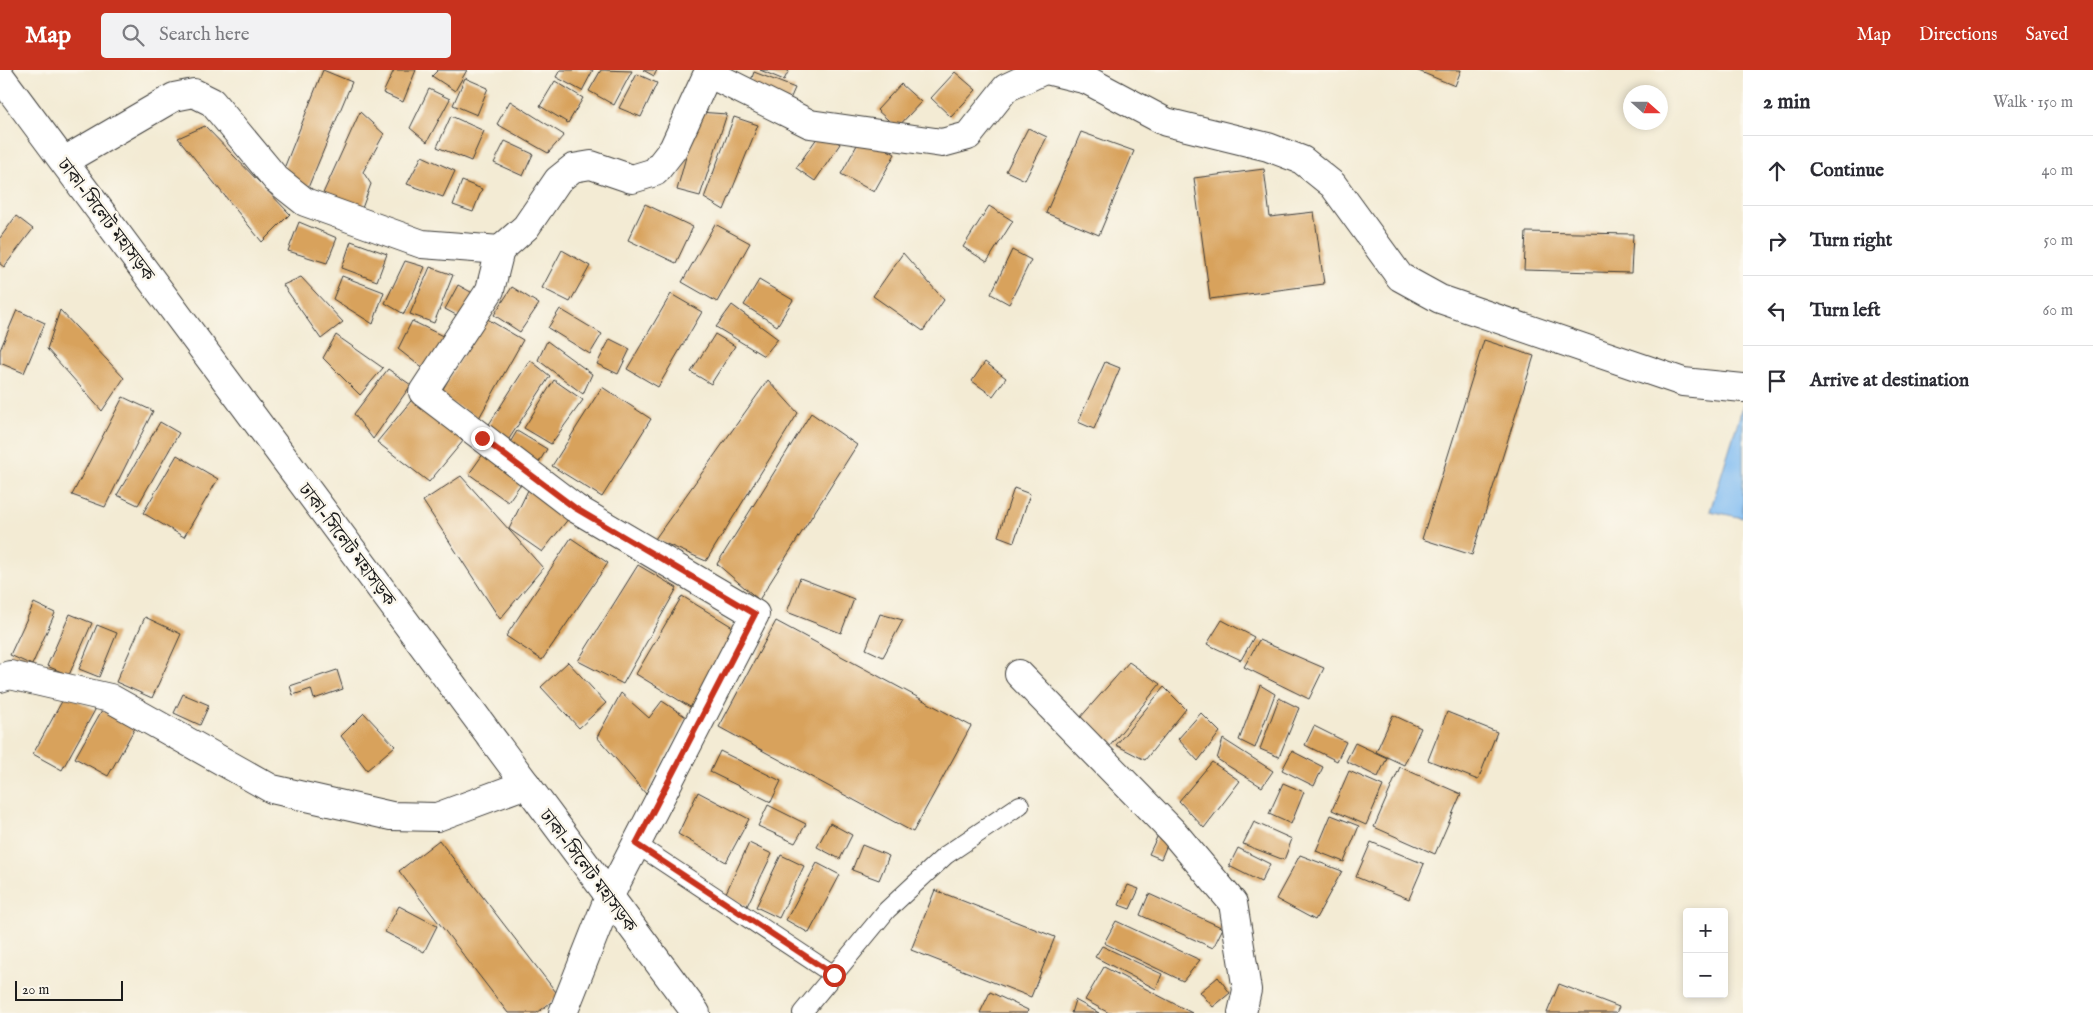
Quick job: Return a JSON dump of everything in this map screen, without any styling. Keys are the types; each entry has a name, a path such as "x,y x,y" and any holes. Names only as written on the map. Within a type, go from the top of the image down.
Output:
{"main road":[{"path":"563,1013 609,897 755,614 575,508 423,392 490,290 500,250 526,227 558,180 573,168 591,165 632,178 656,172 673,150 708,71 810,124 942,143 968,136 1006,88 1045,70 1087,80 1166,122 1268,147 1302,160 1332,185 1400,277 1440,299 1683,382 1743,388"},
{"name":"ঢাকা-সিলেট মহাসড়ক","path":"0,76 696,1013"},
{"path":"64,161 174,96 194,93 212,102 276,179 305,202 422,244 500,250"},
{"path":"1019,674 1174,833 1233,903 1247,990 1242,1013"},
{"path":"0,678 10,675 110,698 272,789 391,816 437,817 526,784"}],"lane":[{"path":"802,1013 887,910 946,855 1020,805"},
{"path":"636,844 834,975"}],"water":[{"path":"1743,405 1743,518 1710,511"}],"building":[{"path":"323,70 352,82 305,195 283,171"},
{"path":"394,70 416,70 403,102 383,93"},
{"path":"438,70 467,70 455,91 432,76"},
{"path":"560,70 593,70 582,91 556,77"},
{"path":"601,70 632,71 614,105 589,91"},
{"path":"643,70 657,70 654,76"},
{"path":"760,70 789,70 784,80"},
{"path":"1416,70 1461,70 1455,86"},
{"path":"754,72 795,88 788,104 748,89"},
{"path":"955,72 976,90 951,117 931,98"},
{"path":"637,74 657,83 641,117 619,108"},
{"path":"465,78 488,88 477,115 453,105"},
{"path":"555,81 583,98 568,123 540,106"},
{"path":"901,84 921,102 897,128 877,110"},
{"path":"429,89 450,99 427,142 410,128"},
{"path":"510,101 564,135 548,153 497,124"},
{"path":"360,112 384,134 363,172 371,184 361,211 320,200"},
{"path":"698,112 727,114 700,196 677,190"},
{"path":"451,116 484,131 471,161 437,147"},
{"path":"734,117 758,125 724,210 704,198"},
{"path":"205,126 290,214 262,242 178,138"},
{"path":"1028,128 1047,137 1025,180 1006,171"},
{"path":"822,131 840,144 815,181 796,168"},
{"path":"1081,132 1134,151 1099,235 1046,213"},
{"path":"862,136 895,154 874,192 841,174"},
{"path":"505,141 533,154 523,176 494,163"},
{"path":"422,156 455,171 443,197 407,184"},
{"path":"1264,169 1270,217 1314,212 1324,284 1210,299 1194,178"},
{"path":"462,181 482,189 473,212 453,205"},
{"path":"645,204 693,227 676,263 628,240"},
{"path":"989,206 1013,221 987,262 963,247"},
{"path":"16,216 33,229 4,267 0,264 0,238"},
{"path":"299,222 337,238 327,263 288,251"},
{"path":"715,224 750,243 717,302 682,282"},
{"path":"1526,232 1633,234 1631,273 1524,270"},
{"path":"351,241 387,254 377,281 342,268"},
{"path":"562,250 590,266 570,302 542,288"},
{"path":"1012,250 1031,260 1009,304 991,294"},
{"path":"903,253 944,300 923,331 873,296"},
{"path":"405,261 425,267 404,314 385,303"},
{"path":"430,267 453,275 434,323 410,314"},
{"path":"342,276 384,292 373,324 333,299"},
{"path":"301,277 343,322 321,339 283,285"},
{"path":"759,280 793,300 777,326 744,305"},
{"path":"458,285 480,297 467,321 445,309"},
{"path":"512,287 539,304 520,332 494,315"},
{"path":"671,294 702,312 658,387 627,369"},
{"path":"732,305 778,339 764,356 716,327"},
{"path":"560,309 602,334 590,354 548,328"},
{"path":"17,310 45,323 24,373 0,363 0,350"},
{"path":"60,310 124,378 102,411 47,349"},
{"path":"484,317 523,340 479,418 439,396"},
{"path":"412,321 453,341 430,374 398,349"},
{"path":"715,334 735,346 711,384 691,372"},
{"path":"336,335 383,368 360,395 323,358"},
{"path":"610,339 630,349 618,374 597,364"},
{"path":"1484,340 1534,356 1472,555 1422,539"},
{"path":"547,341 592,374 583,394 538,360"},
{"path":"530,360 550,376 507,442 486,429"},
{"path":"985,362 1006,378 993,396 972,381"},
{"path":"1105,362 1120,368 1094,429 1078,422"},
{"path":"388,369 411,385 373,439 354,414"},
{"path":"554,380 583,400 551,444 524,428"},
{"path":"768,380 798,413 706,561 655,539"},
{"path":"602,387 651,419 602,497 552,466"},
{"path":"415,396 469,434 429,482 377,442"},
{"path":"123,397 153,411 105,507 72,495"},
{"path":"811,413 857,445 759,600 717,564"},
{"path":"160,422 179,433 138,505 117,495"},
{"path":"517,431 547,449 536,467 506,449"},
{"path":"486,450 525,478 508,502 469,474"},
{"path":"177,455 218,479 184,537 143,513"},
{"path":"461,476 543,568 500,619 423,501"},
{"path":"530,486 569,518 542,552 509,529"},
{"path":"1014,488 1030,494 1014,542 998,536"},
{"path":"571,538 608,563 542,660 506,636"},
{"path":"638,565 677,588 623,684 578,661"},
{"path":"800,578 854,599 841,633 787,612"},
{"path":"682,596 741,632 695,710 636,674"},
{"path":"34,603 55,613 32,665 10,655"},
{"path":"70,614 92,623 69,675 47,666"},
{"path":"880,614 903,620 883,657 866,649"},
{"path":"145,617 181,634 152,698 116,682"},
{"path":"1222,620 1254,637 1241,660 1207,644"},
{"path":"776,621 971,726 913,832 719,727"},
{"path":"97,625 117,633 99,677 79,669"},
{"path":"1259,640 1324,668 1309,699 1244,667"},
{"path":"568,662 606,703 579,728 541,687"},
{"path":"1129,662 1160,684 1109,747 1079,719"},
{"path":"337,670 343,689 314,699 311,689 293,695 290,686"},
{"path":"1260,685 1275,694 1255,748 1239,740"},
{"path":"1164,687 1186,709 1145,760 1116,745"},
{"path":"621,693 649,718 662,701 686,717 646,794 597,737"},
{"path":"66,694 95,710 62,770 33,754"},
{"path":"183,694 209,705 200,725 174,713"},
{"path":"1279,698 1299,708 1279,757 1260,749"},
{"path":"102,710 135,728 108,776 75,758"},
{"path":"1447,712 1497,732 1478,780 1428,760"},
{"path":"364,713 395,746 367,770 341,736"},
{"path":"1201,713 1220,732 1198,761 1178,739"},
{"path":"1393,715 1421,728 1404,765 1376,752"},
{"path":"1314,726 1346,742 1337,761 1305,745"},
{"path":"1223,739 1273,771 1262,787 1217,759"},
{"path":"1355,743 1387,758 1378,777 1346,761"},
{"path":"720,751 781,781 771,802 710,772"},
{"path":"1292,751 1323,767 1314,786 1282,770"},
{"path":"1212,762 1240,781 1204,828 1179,801"},
{"path":"1400,767 1461,794 1435,854 1374,827"},
{"path":"1349,771 1383,786 1366,825 1332,810"},
{"path":"1283,783 1304,792 1291,824 1269,814"},
{"path":"698,792 749,819 726,862 678,834"},
{"path":"768,805 806,824 795,843 758,826"},
{"path":"1331,815 1359,826 1344,862 1316,851"},
{"path":"1254,822 1292,839 1284,860 1243,844"},
{"path":"830,823 852,835 840,859 817,847"},
{"path":"1158,835 1169,840 1161,859 1149,854"},
{"path":"439,840 559,996 537,1013 508,1013 399,871"},
{"path":"1371,842 1424,864 1409,899 1356,877"},
{"path":"749,843 772,854 747,906 725,895"},
{"path":"862,845 889,856 879,880 852,870"},
{"path":"1238,848 1270,864 1261,882 1229,866"},
{"path":"781,855 804,866 779,918 756,907"},
{"path":"1300,855 1342,871 1315,920 1276,899"},
{"path":"817,863 840,875 809,933 786,920"},
{"path":"1128,885 1139,889 1130,909 1119,905"},
{"path":"935,890 1055,937 1031,997 911,950"},
{"path":"1149,894 1223,928 1213,948 1140,915"},
{"path":"399,906 437,926 424,952 385,932"},
{"path":"1116,921 1200,960 1183,981 1104,943"},
{"path":"1102,946 1162,974 1156,989 1095,957"},
{"path":"1104,967 1192,1013 1109,1013 1085,1000"},
{"path":"1218,977 1230,993 1213,1007 1200,992"},
{"path":"1559,984 1619,1007 1616,1013 1547,1013"},
{"path":"990,992 1028,1010 1027,1013 980,1013"},
{"path":"1075,1000 1099,1013 1071,1013"}],"route":[{"path":"482,438 575,508 755,614 636,844 834,975"}]}
